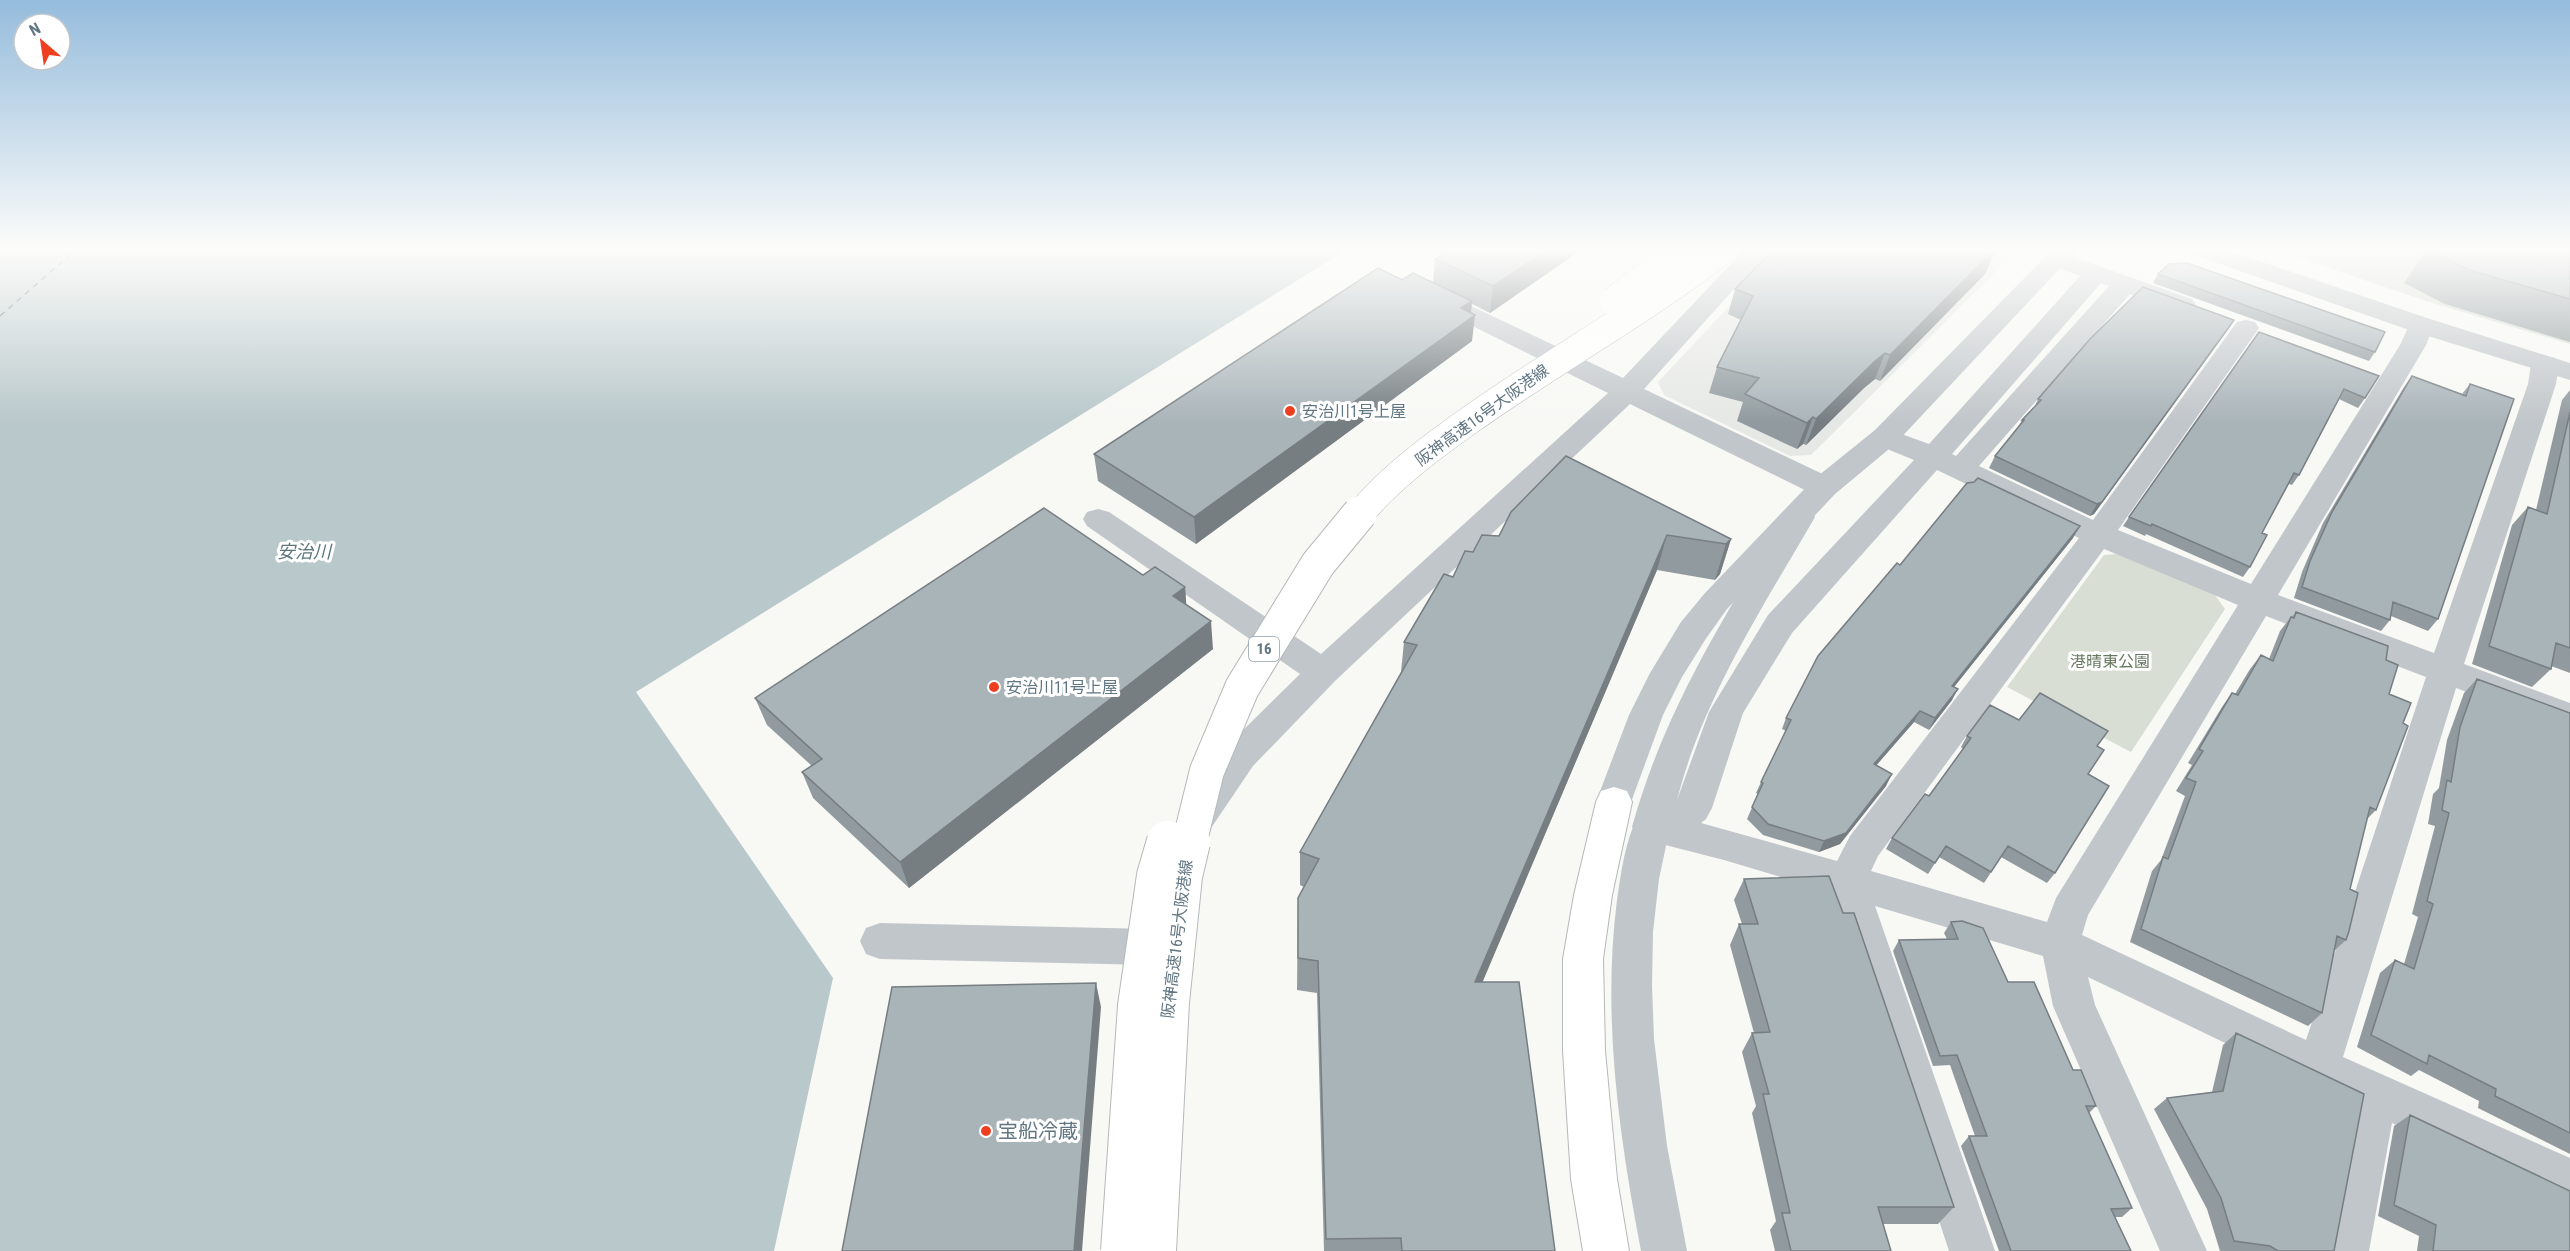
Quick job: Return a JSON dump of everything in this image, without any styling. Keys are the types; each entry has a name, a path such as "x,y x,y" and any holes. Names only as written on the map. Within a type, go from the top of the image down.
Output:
{"highway":[{"name":"阪神高速16号大阪港線","path":"1122,1251 1139,1006 1158,876 1189,766 1222,682 1266,607 1304,554 1356,492 1428,430 1506,372 1606,306"},
{"name":"阪神高速16号大阪港線","path":"1155,1251 1168,1002 1181,876 1207,771 1242,688 1318,564 1373,498 1441,441 1509,392 1642,306"},
{"path":"1606,1251 1594,1179 1585,1062 1583,959 1593,894 1614,802"}],"street":[{"path":"1451,306 1626,392 1816,497"},
{"path":"1138,1251 1152,947 1187,832 1240,756 1323,672 1626,392 1705,306"},
{"path":"1614,802 1646,715 1693,631 1745,569 1816,497 1884,437 2011,306"},
{"path":"1651,827 1685,814 1692,808 1726,712 1780,624 1934,456 2066,306"},
{"path":"1968,460 2105,306"},
{"path":"1972,1251 1848,882 1863,847 2099,534 2235,324 2187,306"},
{"path":"2318,1067 2445,670 2542,384 2558,368 2367,306"},
{"path":"2184,1251 2074,1006 2060,944 2070,910 2259,601 2379,377 2414,345 2421,325"},
{"path":"1884,437 1934,456 2099,534 2259,601 2570,717"},
{"path":"1664,1251 1646,1159 1631,1031 1635,907 1643,856 1658,797 1682,730 1742,612 1816,497"},
{"path":"1098,519 1323,672"},
{"path":"1651,827 1724,844 2060,944 2318,1067 2570,1181"},
{"path":"879,941 1152,947"},
{"path":"2346,1251 2376,1093"}],"shaded area":[{"path":"1729,306 1961,306 1811,455 1790,456 1664,395 1658,382"}],"green space":[{"path":"2444,306 2570,306 2570,344"},
{"name":"港晴東公園","path":"2117,554 2215,595 2225,609 2131,752 2007,687 2104,555"}],"water":[{"name":"安治川","path":"0,306 1255,306 636,692 833,978 774,1251 0,1251"}],"building":[{"name":"安治川1号上屋","path":"1319,306 1464,306 1461,308 1475,315 1194,517 1094,454"},
{"path":"1748,306 1938,306 1890,355 1885,353 1874,362 1816,419 1813,417 1807,423 1745,394 1759,378 1717,367"},
{"path":"2123,306 2196,306 2234,320 2102,502 2097,504 1995,456 2024,420 2022,420 2041,400 2038,399 2090,339"},
{"path":"2248,306 2311,306 2385,332 2375,352"},
{"path":"2259,332 2379,376 2365,398 2344,389 2299,475 2294,473 2262,533 2267,535 2250,567 2152,524 2151,526 2129,517"},
{"path":"2412,376 2466,396 2470,384 2514,399 2438,619 2393,602 2390,620 2302,587 2310,561 2332,512"},
{"path":"2570,412 2570,648 2556,643 2551,669 2489,646 2528,507 2547,514"},
{"path":"1566,456 1731,539 1726,544 1667,535 1475,982 1519,982 1555,1251 1402,1251 1401,1238 1326,1239 1318,961 1298,958 1298,898 1319,859 1300,852 1417,645 1404,642 1444,574 1453,577 1465,551 1473,552 1482,535 1499,536 1511,512"},
{"path":"1978,478 2080,526 1952,686 1958,689 1935,718 1920,711 1874,764 1892,774 1846,833 1824,841 1768,824 1752,807 1763,783 1761,782 1791,720 1786,718 1818,656 1897,563 1900,565 1967,483 1974,482"},
{"name":"安治川11号上屋","path":"1044,508 1143,575 1155,567 1185,587 1173,596 1211,621 900,862 802,772 822,759 755,698"},
{"path":"2296,612 2388,646 2386,660 2398,665 2389,694 2411,703 2403,723 2408,726 2376,810 2370,807 2350,889 2358,893 2346,940 2337,936 2322,1013 2141,929 2163,857 2168,859 2196,782 2186,778 2203,751 2199,749 2232,693 2238,695 2261,655 2273,661 2291,617 2294,618"},
{"path":"2477,679 2570,713 2570,1133 2495,1096 2496,1089 2429,1055 2427,1064 2371,1035 2395,960 2414,969 2433,904 2427,901 2449,813 2442,810 2447,780 2451,782 2460,727"},
{"path":"2040,693 2108,731 2097,746 2104,750 2088,774 2109,786 2055,873 2008,846 1991,872 1946,846 1935,863 1892,838 1925,794 1929,796 1971,738 1967,736 1990,705 2019,720"},
{"path":"1829,876 1843,913 1854,913 1954,1207 1878,1207 1891,1251 1791,1251 1782,1213 1790,1213 1763,1094 1769,1094 1752,1033 1770,1032 1739,924 1758,924 1744,879"},
{"path":"1962,921 1983,928 2008,982 2034,982 2073,1070 2081,1070 2096,1106 2086,1106 2132,1208 2111,1209 2131,1251 2011,1251 1969,1136 1987,1136 1957,1055 1940,1056 1899,940 1958,939 1951,922"},
{"name":"宝船冷蔵","path":"1096,983 1074,1251 842,1251 892,987"},
{"path":"2236,1033 2364,1094 2334,1251 2278,1251 2270,1246 2234,1241 2221,1198 2167,1098 2223,1091"},
{"path":"2410,1115 2570,1191 2570,1251 2433,1251 2436,1225 2394,1205"}],"ferry route":[{"path":"0,316 11,306"}],"place":[{"name":"安治川1号上屋","path":"1290,411"},
{"name":"安治川11号上屋","path":"994,687"},
{"name":"宝船冷蔵","path":"986,1131"}]}
